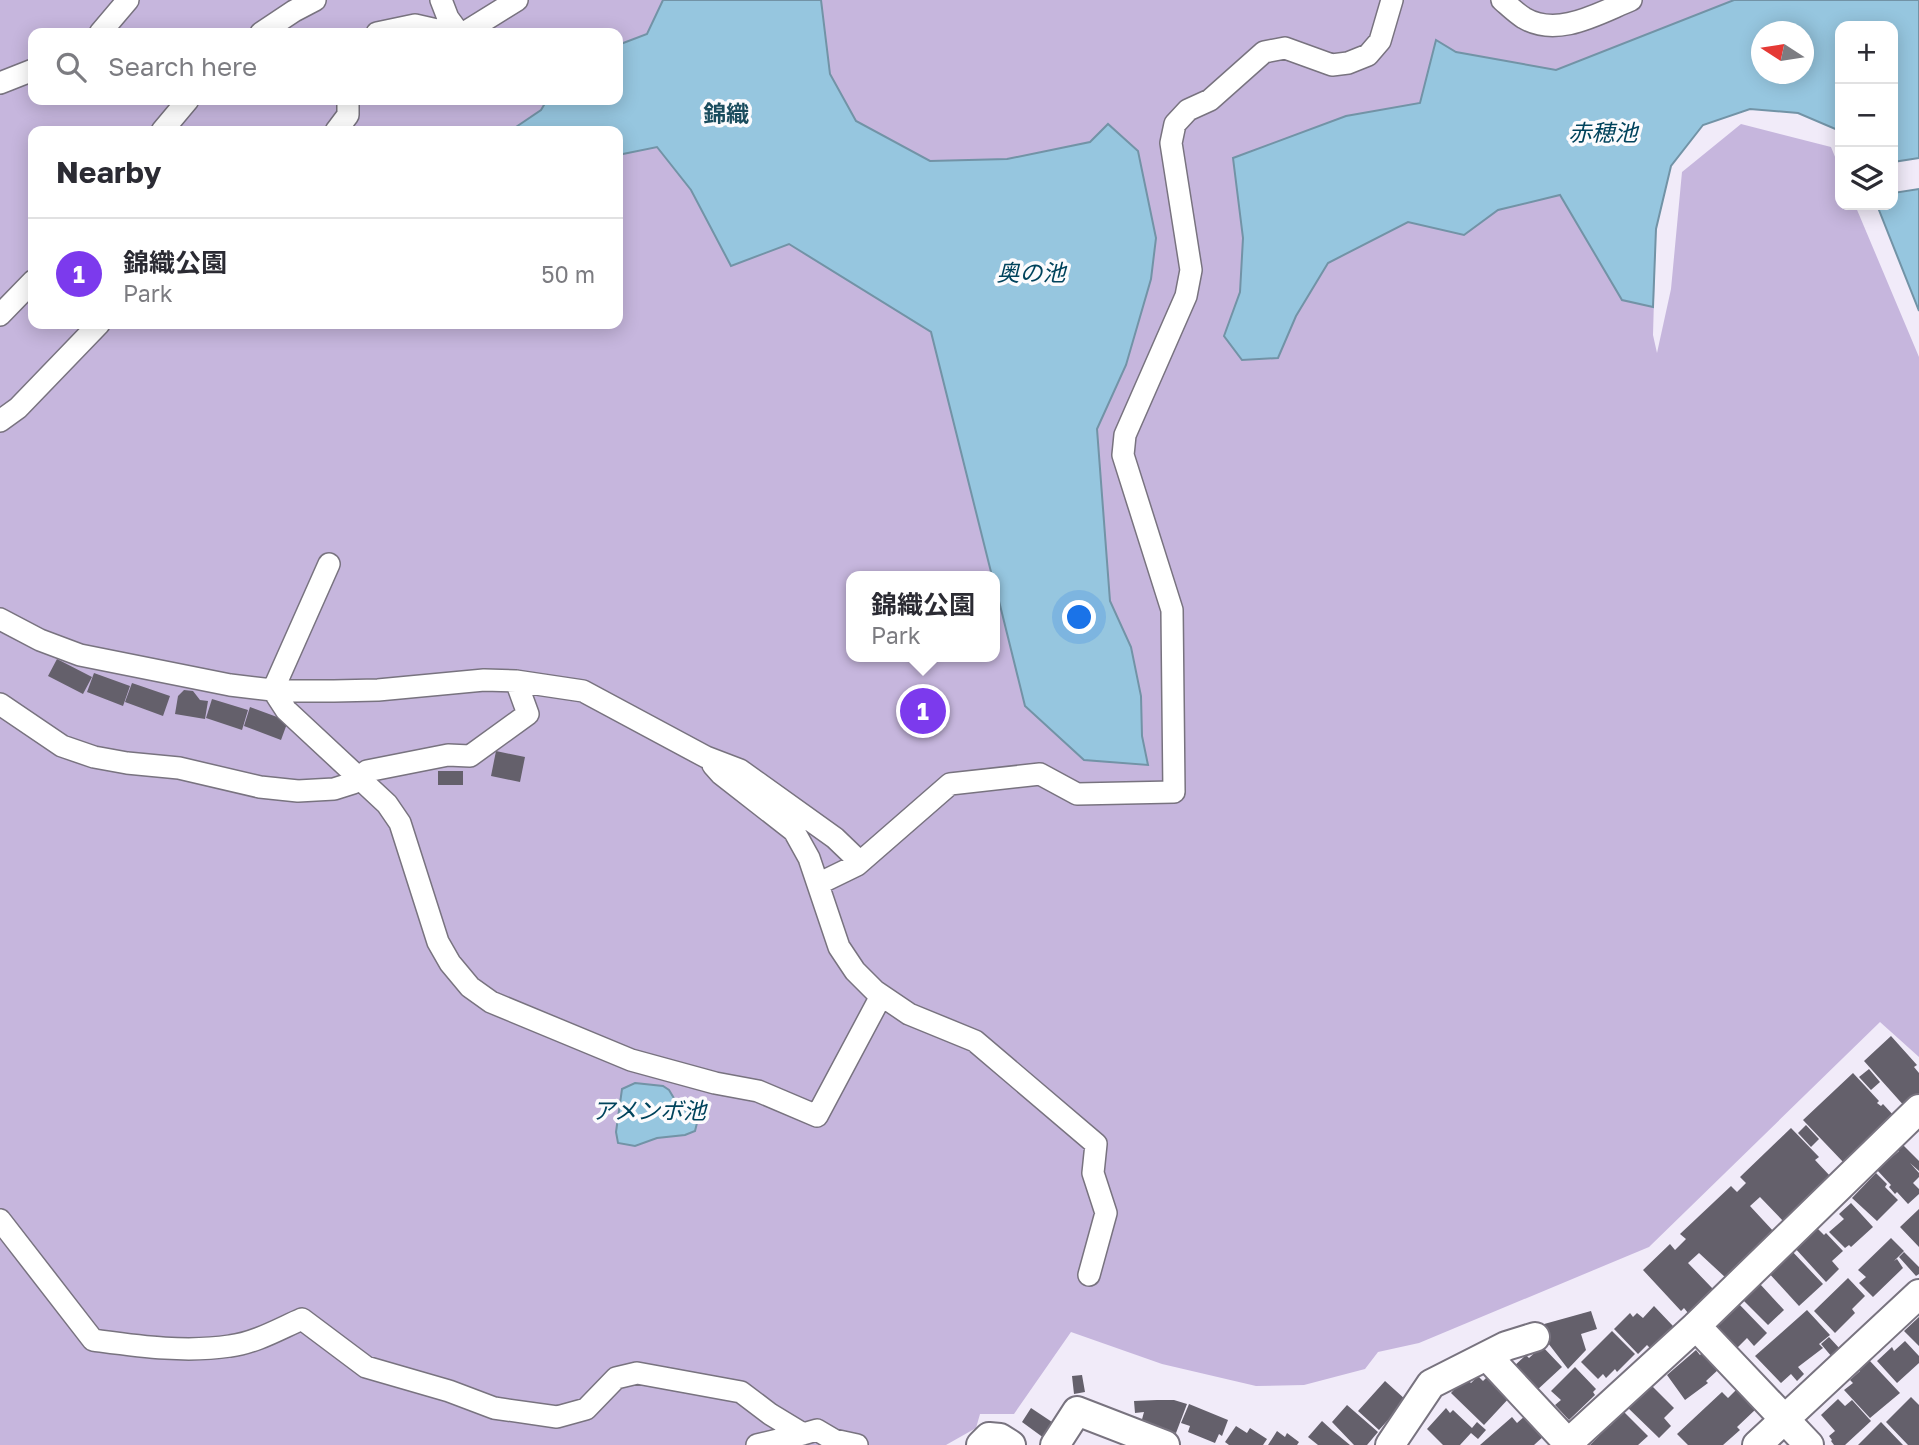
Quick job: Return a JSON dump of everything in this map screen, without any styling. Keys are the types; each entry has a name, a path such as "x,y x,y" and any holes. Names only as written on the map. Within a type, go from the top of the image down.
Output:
{"street":[{"path":"104,28 128,0"},
{"path":"268,28 315,0"},
{"path":"441,0 455,28"},
{"path":"472,28 517,0"},
{"path":"818,884 860,862 950,784 1040,774 1077,793 1174,792 1172,610 1123,455 1125,435 1186,296 1191,270 1171,142 1175,124 1188,110 1210,100 1264,52 1285,48 1332,65 1348,64 1368,55 1380,41 1392,0"},
{"path":"1502,0 1525,18 1545,25 1570,24 1631,0"},
{"path":"401,28 415,25 428,28"},
{"path":"0,83 28,72"},
{"path":"166,126 184,105"},
{"path":"340,126 348,115 348,105"},
{"path":"0,315 28,286"},
{"path":"0,421 18,408 94,329"},
{"path":"273,690 329,564"},
{"path":"0,619 40,640 80,655 230,685 273,690 378,690 484,680 516,681 583,691 706,757 740,770 835,838 860,862"},
{"path":"0,704 22,716 62,746 94,757 179,768 260,787 334,789 354,783 367,771 448,755 470,756 528,714 516,681"},
{"path":"273,690 286,709 387,804 400,823 438,942 450,963 470,987 491,1002 631,1060 715,1083 758,1091 817,1116 881,996"},
{"path":"706,757 721,774 794,831 809,858 839,947 855,971 881,996 909,1014 975,1041 1096,1144 1093,1172 1106,1213 1089,1276"},
{"path":"1487,1356 1567,1444 1696,1326 1919,1109"},
{"path":"0,1220 93,1339 161,1349 231,1346 269,1334 302,1319 366,1367 449,1391 494,1408 557,1417 586,1409 616,1378 637,1373 741,1392 803,1434"},
{"path":"1757,1445 1919,1294"},
{"path":"1696,1326 1809,1445"},
{"path":"1390,1445 1431,1384 1506,1346 1535,1337"},
{"path":"1055,1445 1077,1411 1165,1445"},
{"path":"757,1445 817,1430 834,1440 857,1445"},
{"path":"981,1445 989,1437 1000,1438 1011,1445"}],"shaded area":[{"path":"0,0 1919,0 1919,158 1898,161 1898,21 1835,21 1835,129 1798,113 1750,109 1703,125 1671,166 1656,229 1653,335 1657,353 1671,289 1682,172 1741,124 1831,147 1835,157 1835,210 1857,210 1919,357 1919,1057 1880,1022 1649,1247 1419,1343 1378,1352 1365,1369 1304,1385 1256,1386 1162,1364 1071,1332 1014,1414 980,1414 976,1428 946,1445 0,1445"}],"water":[{"name":"奥の池","path":"663,0 821,0 830,74 856,121 930,161 1007,159 1090,142 1108,124 1138,151 1156,238 1151,279 1126,365 1097,429 1110,601 1131,647 1141,696 1142,736 1148,765 1084,760 1025,706 1000,605 1000,571 991,571 931,332 789,244 731,266 691,190 657,147 623,154 623,126 517,126 544,105 623,105 623,43 647,34"},
{"name":"赤穂池","path":"1734,0 1919,0 1919,158 1898,161 1898,21 1835,21 1835,129 1798,113 1750,109 1703,125 1671,166 1656,229 1653,307 1622,300 1560,195 1498,210 1464,235 1408,222 1328,263 1296,316 1278,358 1242,360 1224,336 1240,292 1243,238 1233,158 1346,116 1420,103 1436,40 1456,52 1556,70"},
{"path":"1919,189 1919,311 1879,210 1898,210 1898,192"},
{"name":"アメンボ池","path":"635,1083 663,1086 669,1090 678,1105 698,1119 695,1131 685,1135 657,1138 635,1146 618,1143 616,1132 622,1089"}],"building":[{"path":"57,659 92,677 83,694 48,676"},
{"path":"94,673 130,686 123,706 87,692"},
{"path":"132,683 170,696 163,716 125,702"},
{"path":"184,690 193,691 200,700 208,701 205,719 175,714 178,696"},
{"path":"212,699 248,710 242,730 206,718"},
{"path":"250,707 288,721 281,740 244,726"},
{"path":"496,751 525,757 520,782 491,776"},
{"path":"438,771 463,771 463,785 438,785"},
{"path":"1891,1036 1917,1065 1914,1067 1919,1073 1919,1095 1906,1108 1864,1061"},
{"path":"1869,1069 1880,1082 1871,1090 1859,1077"},
{"path":"1853,1073 1879,1101 1877,1103 1881,1106 1883,1104 1895,1117 1844,1163 1803,1120"},
{"path":"1806,1125 1819,1139 1811,1147 1798,1133"},
{"path":"1791,1128 1819,1157 1815,1160 1831,1177 1784,1222 1760,1197 1750,1206 1775,1233 1726,1278 1699,1253 1688,1263 1713,1289 1688,1313 1684,1308 1681,1311 1643,1270 1670,1244 1675,1250 1686,1239 1680,1234 1731,1186 1737,1192 1746,1183 1740,1177"},
{"path":"1902,1144 1919,1161 1919,1171 1910,1163 1919,1173 1913,1183 1919,1189 1919,1194 1908,1204 1897,1192 1895,1194 1889,1187 1891,1185 1877,1170 1899,1151 1897,1149"},
{"path":"1876,1173 1898,1200 1877,1221 1852,1198"},
{"path":"1851,1203 1873,1227 1851,1247 1849,1245 1845,1248 1829,1232 1844,1219 1839,1214"},
{"path":"1919,1209 1919,1247 1900,1227"},
{"path":"1816,1227 1824,1235 1826,1233 1843,1251 1832,1261 1839,1269 1826,1282 1794,1247"},
{"path":"1891,1238 1904,1251 1894,1261 1897,1259 1903,1268 1873,1297 1859,1283 1866,1277 1858,1270"},
{"path":"1790,1249 1823,1284 1799,1306 1766,1270"},
{"path":"1904,1252 1919,1267 1919,1274 1916,1276 1899,1257"},
{"path":"1848,1278 1865,1296 1852,1309 1855,1313 1835,1333 1814,1311"},
{"path":"1760,1284 1784,1310 1768,1325 1743,1300"},
{"path":"1736,1301 1767,1333 1754,1346 1747,1338 1737,1348 1713,1323"},
{"path":"1654,1306 1673,1326 1650,1348 1647,1345 1638,1354 1614,1329 1630,1313 1633,1317 1637,1313 1643,1318"},
{"path":"1807,1310 1830,1335 1819,1344 1823,1348 1798,1367 1804,1374 1797,1381 1791,1374 1781,1383 1755,1356"},
{"path":"1591,1311 1597,1329 1581,1334 1586,1350 1568,1369 1548,1343 1542,1345 1537,1326"},
{"path":"1919,1317 1919,1346 1904,1331"},
{"path":"1612,1331 1635,1354 1617,1372 1615,1369 1606,1378 1603,1374 1598,1379 1581,1362"},
{"path":"1829,1337 1841,1350 1832,1357 1821,1344"},
{"path":"1905,1341 1919,1356 1919,1363 1897,1383 1877,1361 1892,1347 1894,1351"},
{"path":"1542,1346 1562,1367 1536,1391 1513,1367"},
{"path":"1696,1350 1700,1355 1704,1351 1719,1369 1706,1381 1708,1383 1685,1400 1667,1375"},
{"path":"1869,1360 1900,1393 1870,1418 1844,1390 1853,1383 1850,1380 1860,1371 1858,1369"},
{"path":"1575,1367 1596,1389 1593,1392 1595,1395 1569,1420 1555,1405 1561,1400 1551,1391"},
{"path":"1082,1375 1085,1392 1074,1394 1072,1376"},
{"path":"1489,1375 1511,1396 1484,1425 1451,1393 1465,1377 1471,1383 1478,1376 1483,1381"},
{"path":"1385,1381 1406,1400 1379,1430 1358,1411"},
{"path":"1651,1385 1674,1408 1664,1418 1671,1426 1659,1438 1625,1405 1635,1394 1639,1398"},
{"path":"1737,1389 1756,1409 1737,1427 1740,1430 1723,1445 1688,1445 1677,1434 1722,1392 1728,1398"},
{"path":"1911,1397 1919,1405 1919,1445 1908,1445 1886,1422"},
{"path":"1838,1399 1845,1406 1852,1400 1871,1421 1845,1445 1834,1445 1829,1436 1835,1431 1821,1415"},
{"path":"1174,1400 1187,1404 1176,1433 1141,1423 1144,1412 1135,1413 1134,1401"},
{"path":"1189,1404 1228,1420 1222,1436 1219,1434 1215,1443 1188,1432 1190,1426 1181,1423"},
{"path":"1347,1405 1378,1432 1367,1445 1354,1445 1332,1422"},
{"path":"1031,1408 1058,1426 1048,1441 1022,1422"},
{"path":"1446,1408 1450,1413 1453,1410 1472,1428 1477,1422 1486,1430 1478,1439 1471,1433 1460,1445 1443,1445 1427,1429"},
{"path":"1624,1412 1648,1436 1638,1445 1590,1445 1599,1436 1596,1433 1607,1423 1610,1426"},
{"path":"1527,1414 1545,1435 1534,1445 1480,1445 1512,1417 1517,1423"},
{"path":"1322,1421 1350,1445 1318,1445 1308,1437"},
{"path":"1881,1422 1903,1445 1858,1445"},
{"path":"1236,1426 1247,1433 1250,1428 1267,1439 1263,1445 1229,1445 1225,1442"},
{"path":"1277,1431 1285,1437 1287,1433 1299,1442 1297,1445 1268,1445"}],"place":[{"name":"錦織公園","path":"923,711"}],"district":[{"name":"錦織","path":"726,114"}]}
